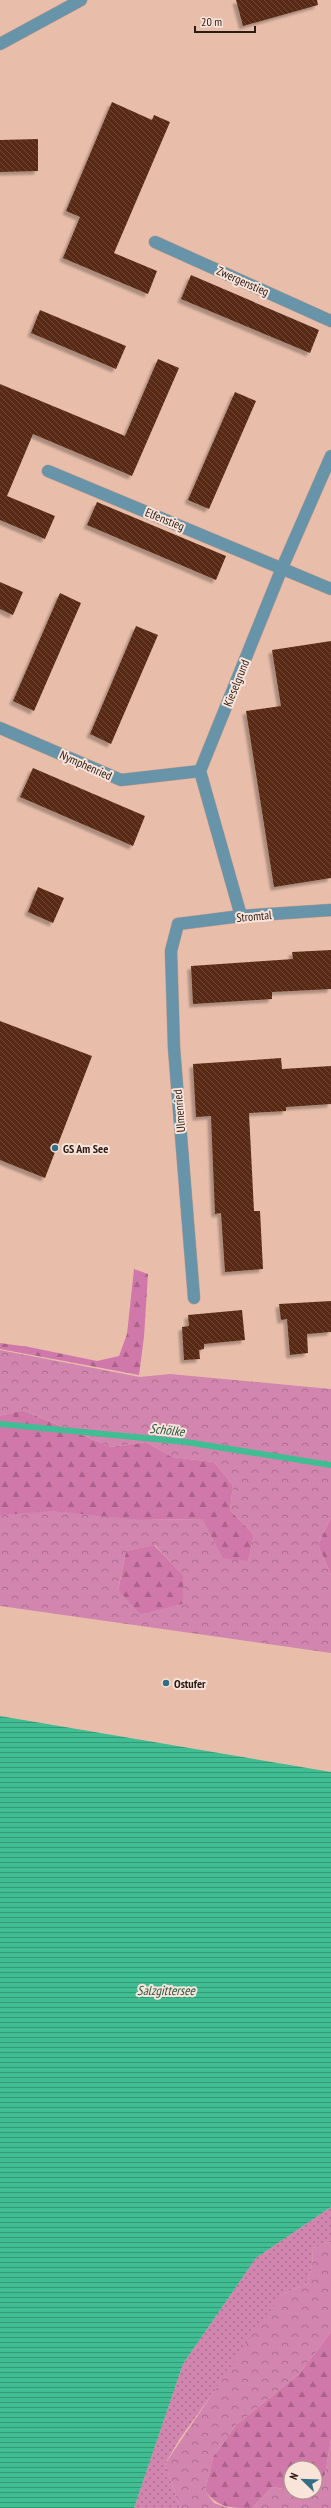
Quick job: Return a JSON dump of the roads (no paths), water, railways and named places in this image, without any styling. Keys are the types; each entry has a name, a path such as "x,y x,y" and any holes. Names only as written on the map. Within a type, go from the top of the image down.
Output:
{"street":[{"path":"0,44 81,0"},
{"name":"Zwergenstieg","path":"155,242 331,320"},
{"name":"Kieselgrund","path":"200,771 282,568 331,456"},
{"name":"Elfenstieg","path":"48,470 331,589"},
{"name":"Nymphenried","path":"0,728 121,780 200,771"},
{"path":"200,771 242,916"},
{"name":"Stromtal","path":"178,924 242,916 331,910"},
{"name":"Ulmenried","path":"178,924 171,951 174,1048 194,1298"}],"water":[{"name":"Salzgittersee","path":"0,1716 331,1772 331,2207 256,2258 183,2364 134,2508 0,2508"}],"waterway":[{"name":"Schölke","path":"0,1424 186,1442 331,1465"}],"place":[{"name":"GS Am See","path":"55,1148"},
{"name":"Ostufer","path":"166,1683"}]}
